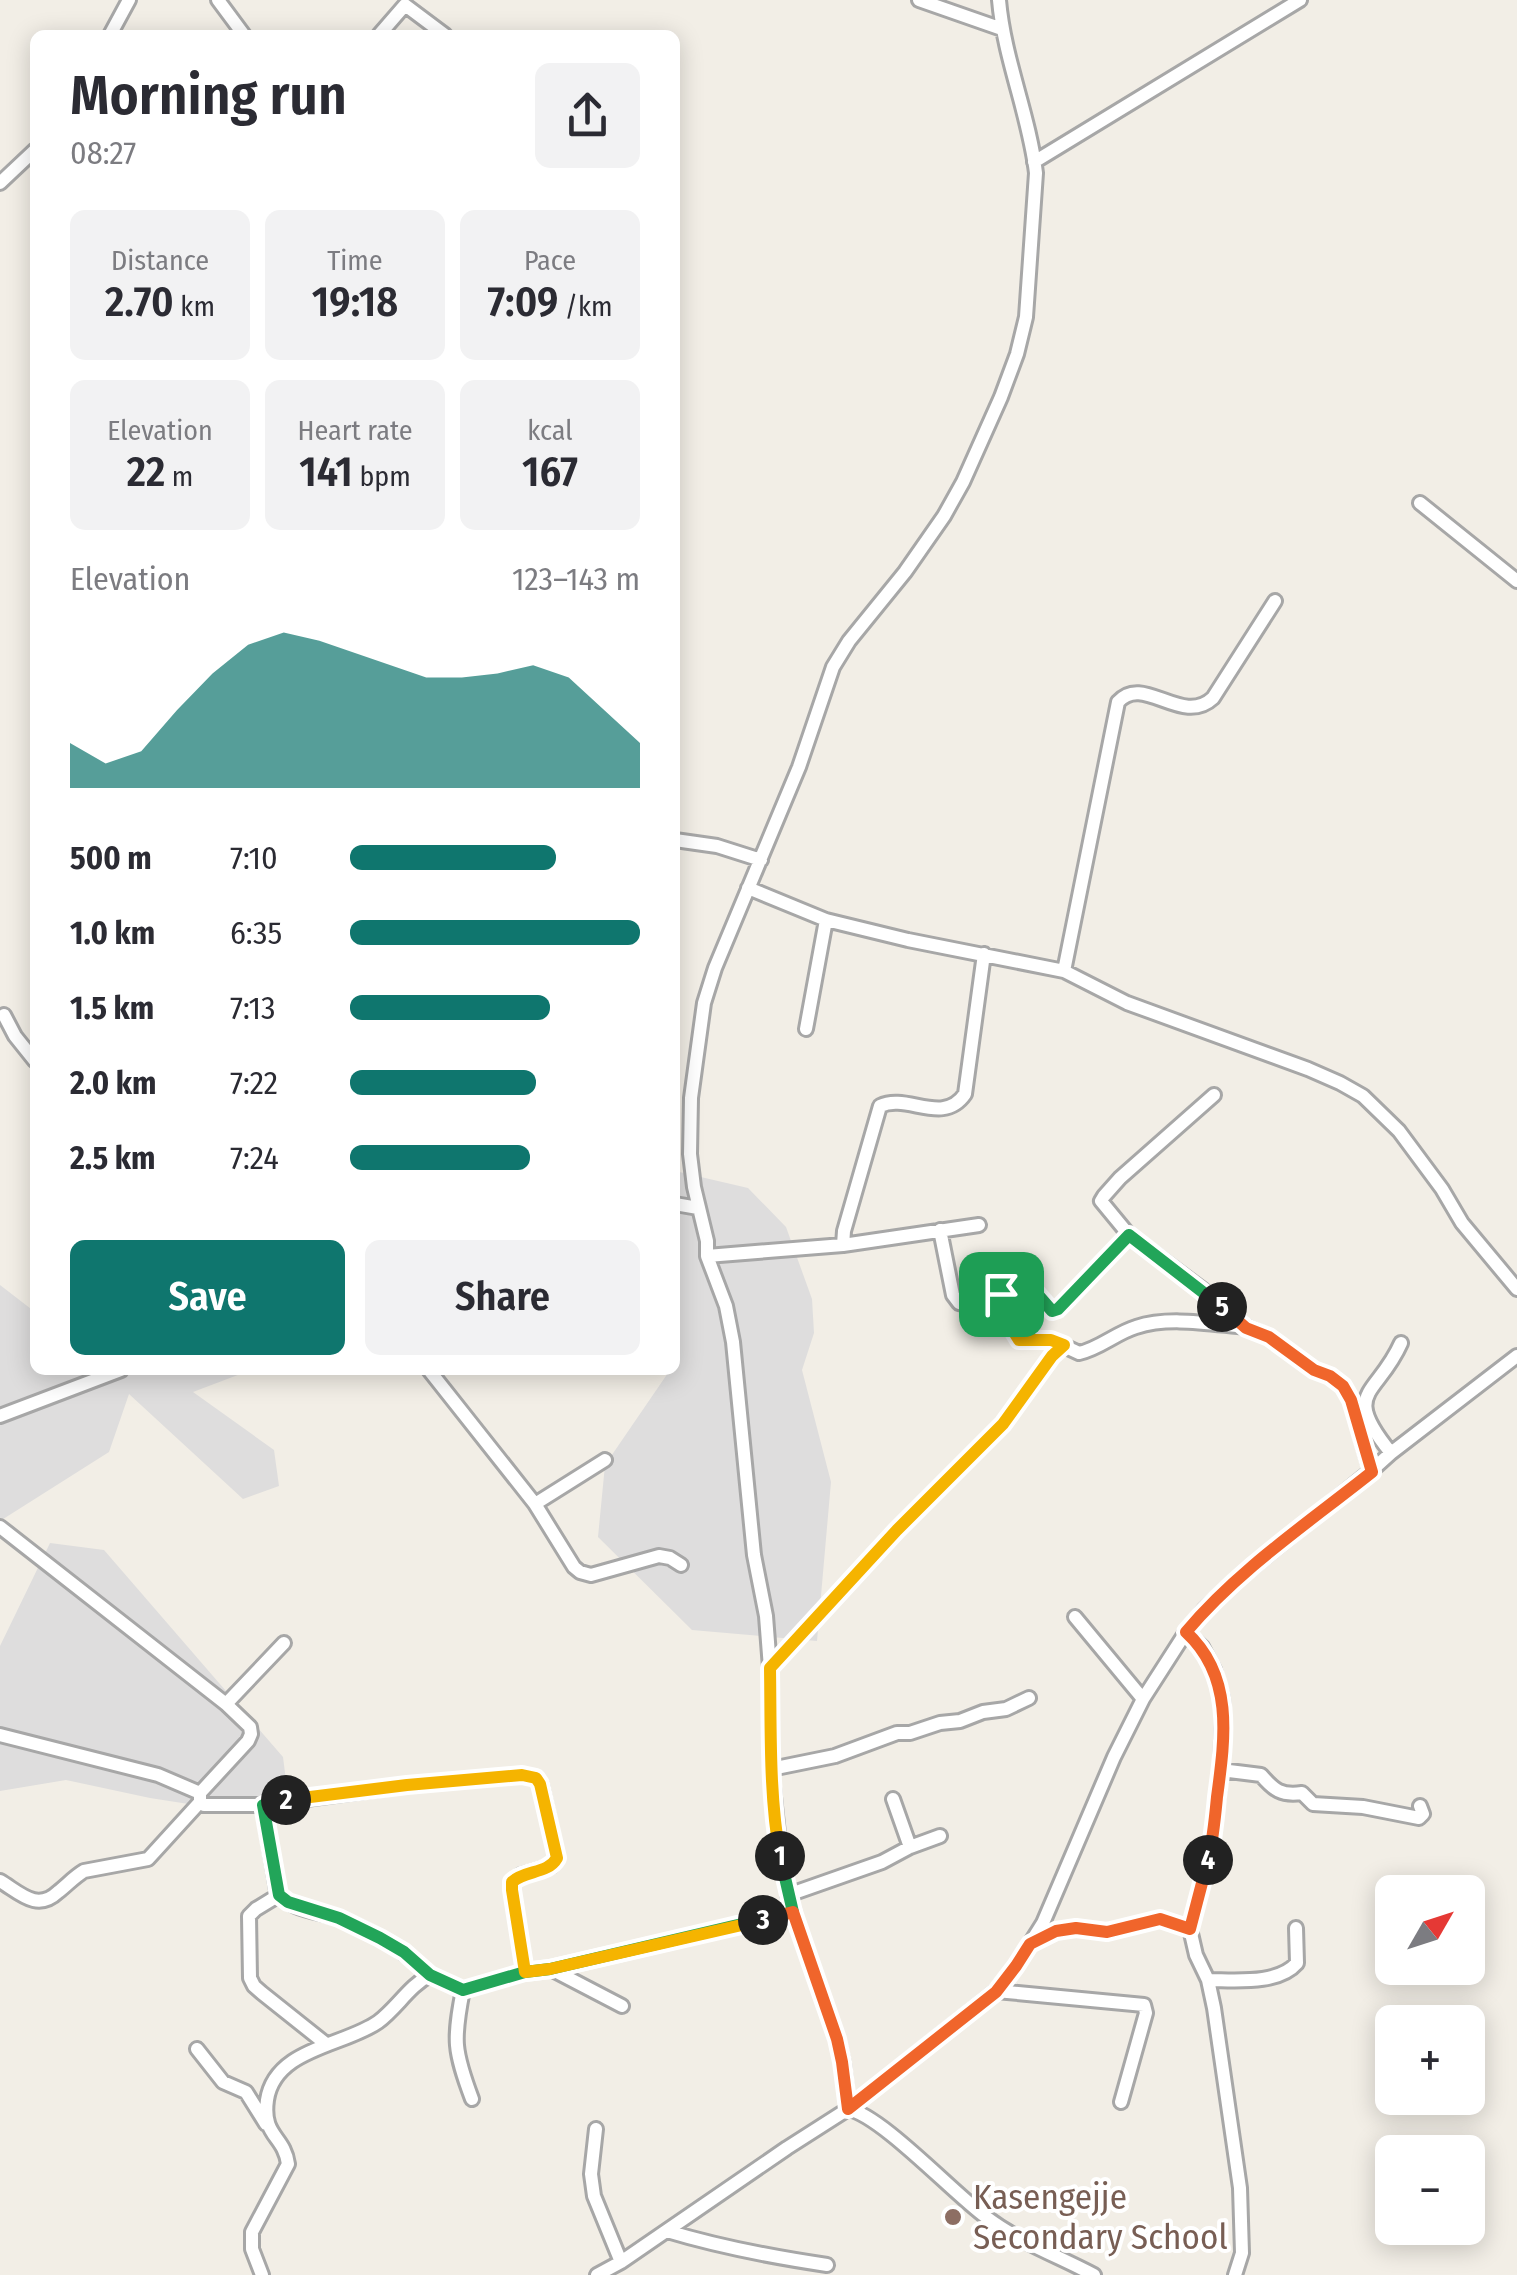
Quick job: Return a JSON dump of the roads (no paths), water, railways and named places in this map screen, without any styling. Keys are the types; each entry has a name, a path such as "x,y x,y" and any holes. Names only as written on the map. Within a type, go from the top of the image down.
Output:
{"street":[{"path":"113,30 129,0"},
{"path":"218,0 240,30"},
{"path":"919,0 1002,29"},
{"path":"848,2109 837,2039 788,1895 774,1813 766,1616 754,1556 733,1342 726,1306 707,1256 689,1128 704,1003 715,968 799,767 834,667 849,641 944,516 963,482 1017,354 1026,316 1034,162 1002,29 999,0"},
{"path":"1034,162 1300,0"},
{"path":"383,30 405,5 438,30"},
{"path":"0,184 30,155"},
{"path":"1420,503 1517,581"},
{"path":"1064,971 1118,702 1132,692 1193,708 1206,705 1275,601"},
{"path":"680,841 730,849 761,860"},
{"path":"748,888 826,920 1064,971 1127,1002 1340,1083 1363,1096 1399,1131 1442,1189 1462,1224 1517,1289"},
{"path":"806,1029 826,920"},
{"path":"843,1245 880,1106 890,1102 942,1109 953,1107 966,1094 984,954"},
{"path":"4,1014 30,1055"},
{"path":"1214,1095 1120,1178 1102,1202 1129,1235 1246,1328"},
{"path":"680,1205 698,1208"},
{"path":"707,1256 843,1245 979,1225"},
{"path":"940,1230 955,1300 965,1304 1020,1287 1032,1288 1052,1311 1129,1235"},
{"path":"1001,1294 1019,1340 1051,1340 1075,1352 1084,1352 1148,1323 1195,1322 1246,1328 1269,1337 1343,1386 1351,1400 1372,1472"},
{"path":"1391,1453 1366,1415 1366,1395 1394,1358 1400,1343"},
{"path":"770,1668 897,1530 1003,1424 1064,1345"},
{"path":"597,2275 848,2109 996,1992 1043,1924 1107,1772 1144,1699 1186,1632 1235,1581 1517,1356"},
{"path":"0,1416 108,1375"},
{"path":"433,1375 535,1504 580,1572 591,1574 659,1556 681,1565"},
{"path":"1343,1386 1371,1387"},
{"path":"535,1504 606,1460"},
{"path":"0,1526 226,1704 245,1721 251,1734 148,1859 84,1871 45,1901 35,1902 0,1881"},
{"path":"1075,1617 1144,1699"},
{"path":"1186,1632 1202,1647 1218,1682 1223,1712 1221,1770 1210,1854 1190,1929 1208,1980 1240,2188 1242,2253 1234,2275"},
{"path":"226,1704 284,1643"},
{"path":"771,1768 835,1756 897,1733 1006,1709 1029,1698"},
{"path":"0,1735 158,1775 208,1806 263,1805 407,1785 522,1775 536,1778 557,1858 551,1866 512,1882 525,1972"},
{"path":"1221,1770 1261,1775 1274,1790 1302,1794 1313,1804 1363,1806 1420,1818 1420,1806"},
{"path":"894,1798 910,1847"},
{"path":"263,1805 279,1895 380,1938 404,1952 430,1975 463,1990 525,1972 793,1912"},
{"path":"788,1895 882,1862 940,1836"},
{"path":"279,1895 249,1916 250,1978 262,1994 326,2044"},
{"path":"1030,1944 1056,1931 1076,1928 1107,1932 1160,1919 1190,1929"},
{"path":"1208,1980 1246,1980 1291,1970 1297,1963 1296,1928"},
{"path":"550,1969 622,2006"},
{"path":"267,2126 267,2102 278,2076 300,2058 377,2022 430,1975"},
{"path":"463,1990 455,2046 472,2099"},
{"path":"996,1992 1144,2005 1146,2012 1121,2102"},
{"path":"196,2049 222,2082 246,2092 286,2153 288,2164 252,2232 252,2249 262,2275"},
{"path":"848,2109 858,2110 881,2127 988,2219 1094,2275"},
{"path":"596,2129 591,2174 594,2196 621,2262"},
{"path":"666,2231 708,2244 827,2266"}],"place":[{"name":"Kasengejje Secondary School","path":"953,2217"}]}
